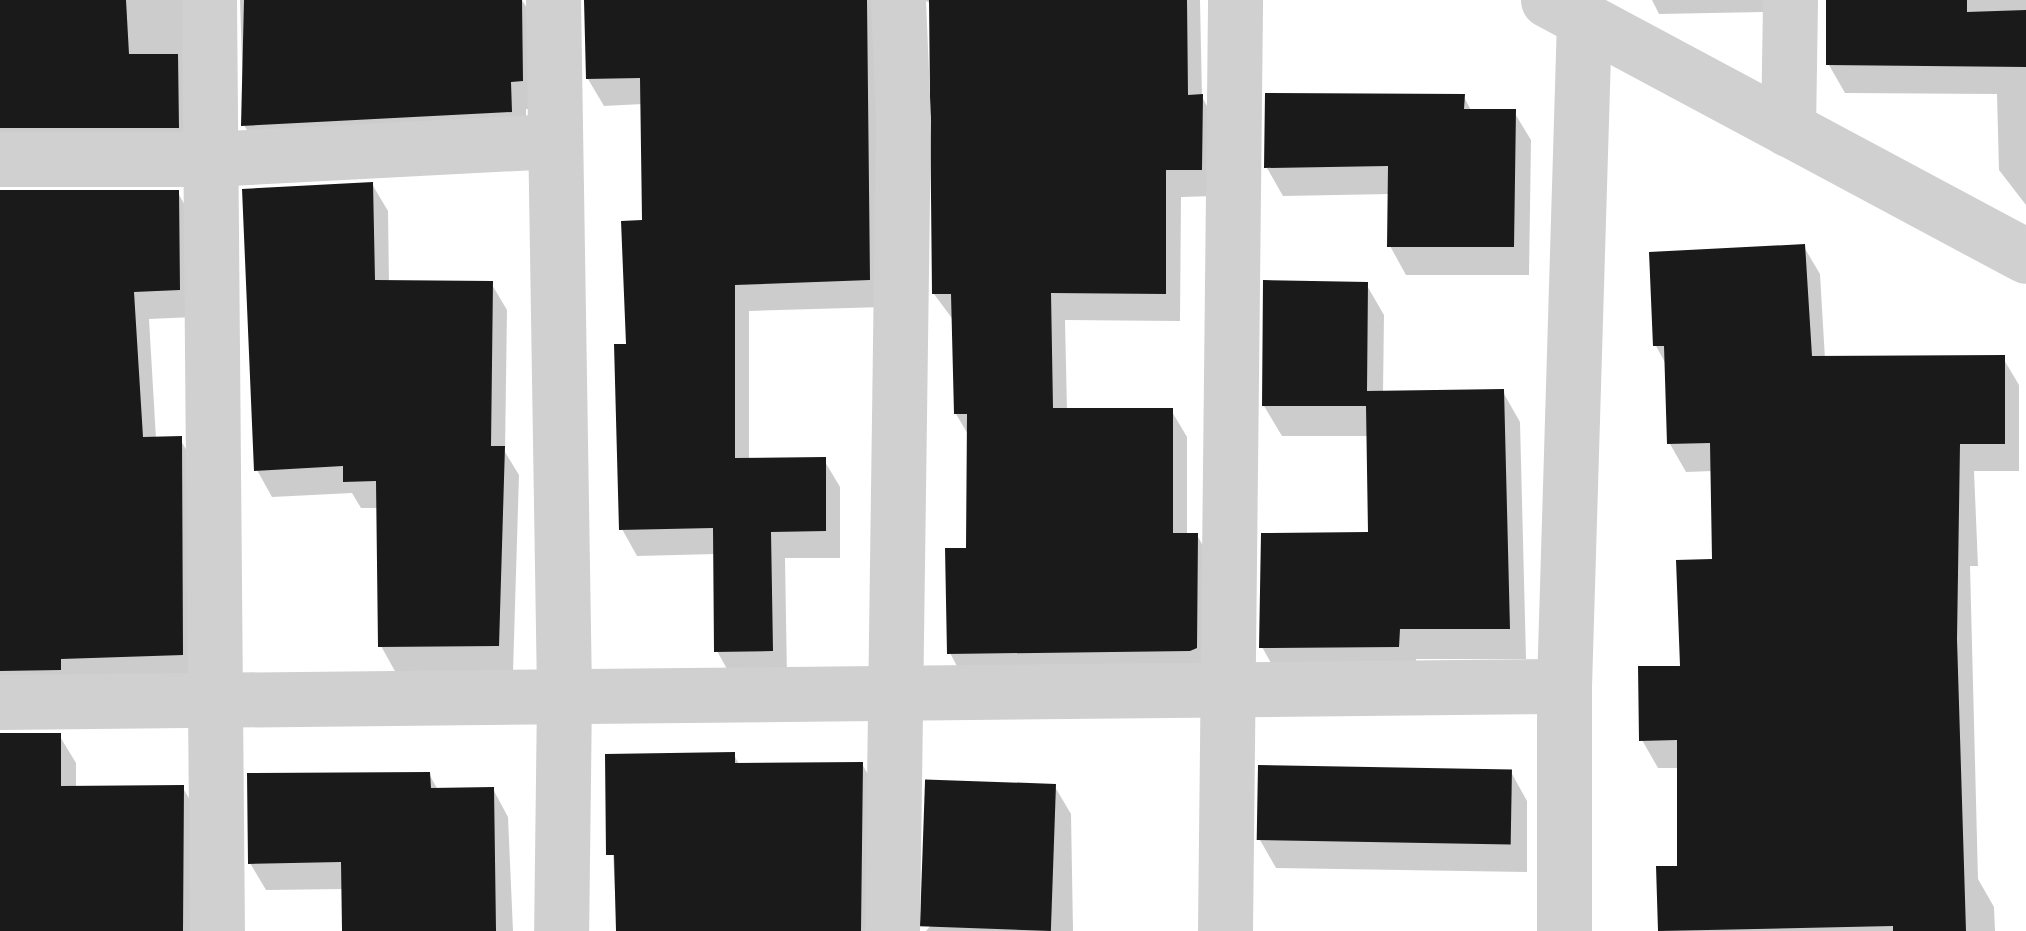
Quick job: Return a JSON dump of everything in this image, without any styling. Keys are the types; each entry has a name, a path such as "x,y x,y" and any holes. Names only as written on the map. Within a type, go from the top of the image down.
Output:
{"street":[{"path":"209,0 219,700 217,931"},
{"path":"553,0 564,696 561,931"},
{"path":"892,931 892,693 903,120 898,0"},
{"path":"1225,931 1231,689 1236,0"},
{"path":"1788,129 1790,0"},
{"path":"1564,931 1566,9 2026,256"},
{"path":"0,159 210,159 555,141"},
{"path":"0,702 1564,686"}],"building":[{"path":"0,0 126,0 129,54 178,54 179,128 0,128"},
{"path":"244,0 522,0 523,81 511,82 512,112 241,126"},
{"path":"584,0 867,0 870,280 735,285 735,458 826,457 826,531 771,532 773,651 714,652 713,528 619,530 614,344 626,344 621,221 642,220 640,78 586,79"},
{"path":"929,0 1187,0 1188,95 1203,94 1202,170 1166,170 1166,294 1051,293 1053,408 1173,408 1173,533 1198,533 1197,648 1190,651 947,654 945,548 966,548 967,414 954,414 951,294 932,294"},
{"path":"1826,0 1967,0 1967,12 2026,10 2026,67 1826,65"},
{"path":"1265,93 1465,94 1464,109 1516,109 1514,247 1387,247 1388,166 1264,168"},
{"path":"373,182 375,280 493,281 491,446 505,446 499,646 378,647 376,481 343,482 343,466 254,471 242,189"},
{"path":"0,190 179,190 180,290 134,292 143,437 182,436 183,655 61,659 61,670 0,671"},
{"path":"1805,244 1812,356 2005,355 2005,444 1960,444 1957,639 1966,931 1893,931 1893,926 1658,931 1656,866 1677,866 1677,740 1639,741 1638,666 1680,666 1676,560 1712,559 1710,443 1667,444 1664,346 1653,346 1649,252"},
{"path":"1263,280 1368,282 1367,391 1504,389 1510,629 1400,629 1399,647 1259,648 1261,533 1368,532 1366,406 1262,406"},
{"path":"0,733 61,733 61,786 184,785 183,931 0,931"},
{"path":"735,752 735,763 863,762 861,931 616,931 614,855 606,855 605,754"},
{"path":"1258,765 1512,769 1511,844 1257,840"},
{"path":"430,772 431,788 494,787 496,931 342,931 341,862 248,864 247,773"},
{"path":"925,779 1056,784 1051,931 920,926"}]}
